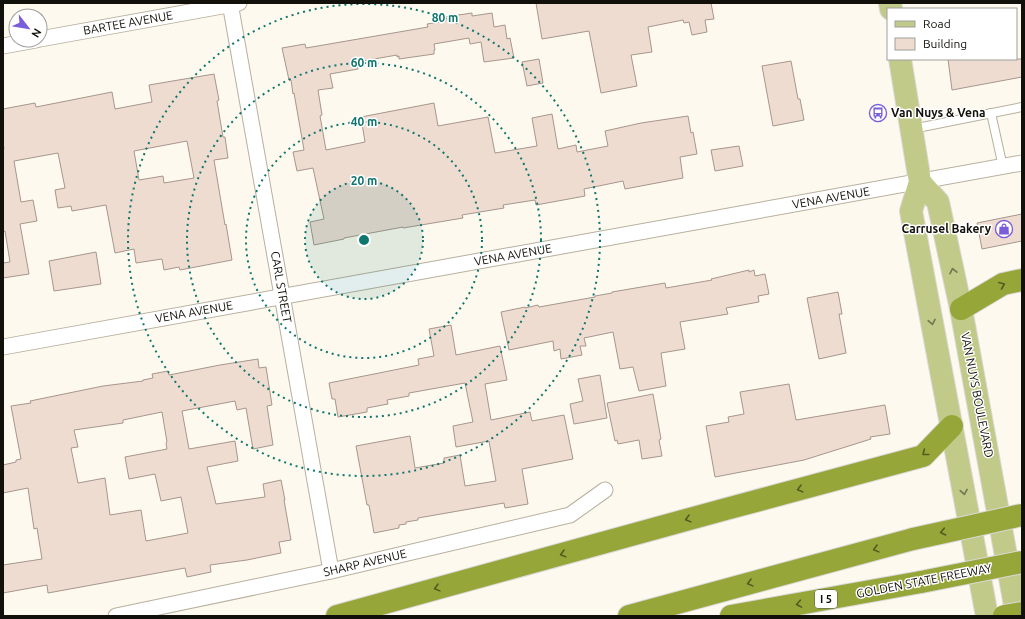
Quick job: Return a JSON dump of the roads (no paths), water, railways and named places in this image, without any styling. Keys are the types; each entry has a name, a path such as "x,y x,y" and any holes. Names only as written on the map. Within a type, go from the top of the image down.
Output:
{"highway":[{"path":"961,309 1003,284 1022,280"},
{"path":"337,616 923,456 952,426"},
{"path":"629,616 914,539 1022,515"},
{"name":"GOLDEN STATE FREEWAY","path":"730,616 1022,562"},
{"path":"1004,616 1022,613"}],"main road":[{"path":"900,60 920,182 911,211 987,616"},
{"name":"VAN NUYS BOULEVARD","path":"920,182 938,202 961,309 1017,616"}],"street":[{"name":"BARTEE AVENUE","path":"48,38 233,4"},
{"name":"CARL STREET","path":"233,4 282,296 331,571"},
{"name":"VENA AVENUE","path":"3,347 1022,163"},
{"name":"SHARP AVENUE","path":"116,616 331,571 570,515 605,490"}],"lane":[{"path":"912,129 1022,107"},
{"path":"992,113 1003,167"}],"place":[{"name":"Van Nuys & Vena","path":"878,113"},
{"name":"Carrusel Bakery","path":"1004,229"}]}
